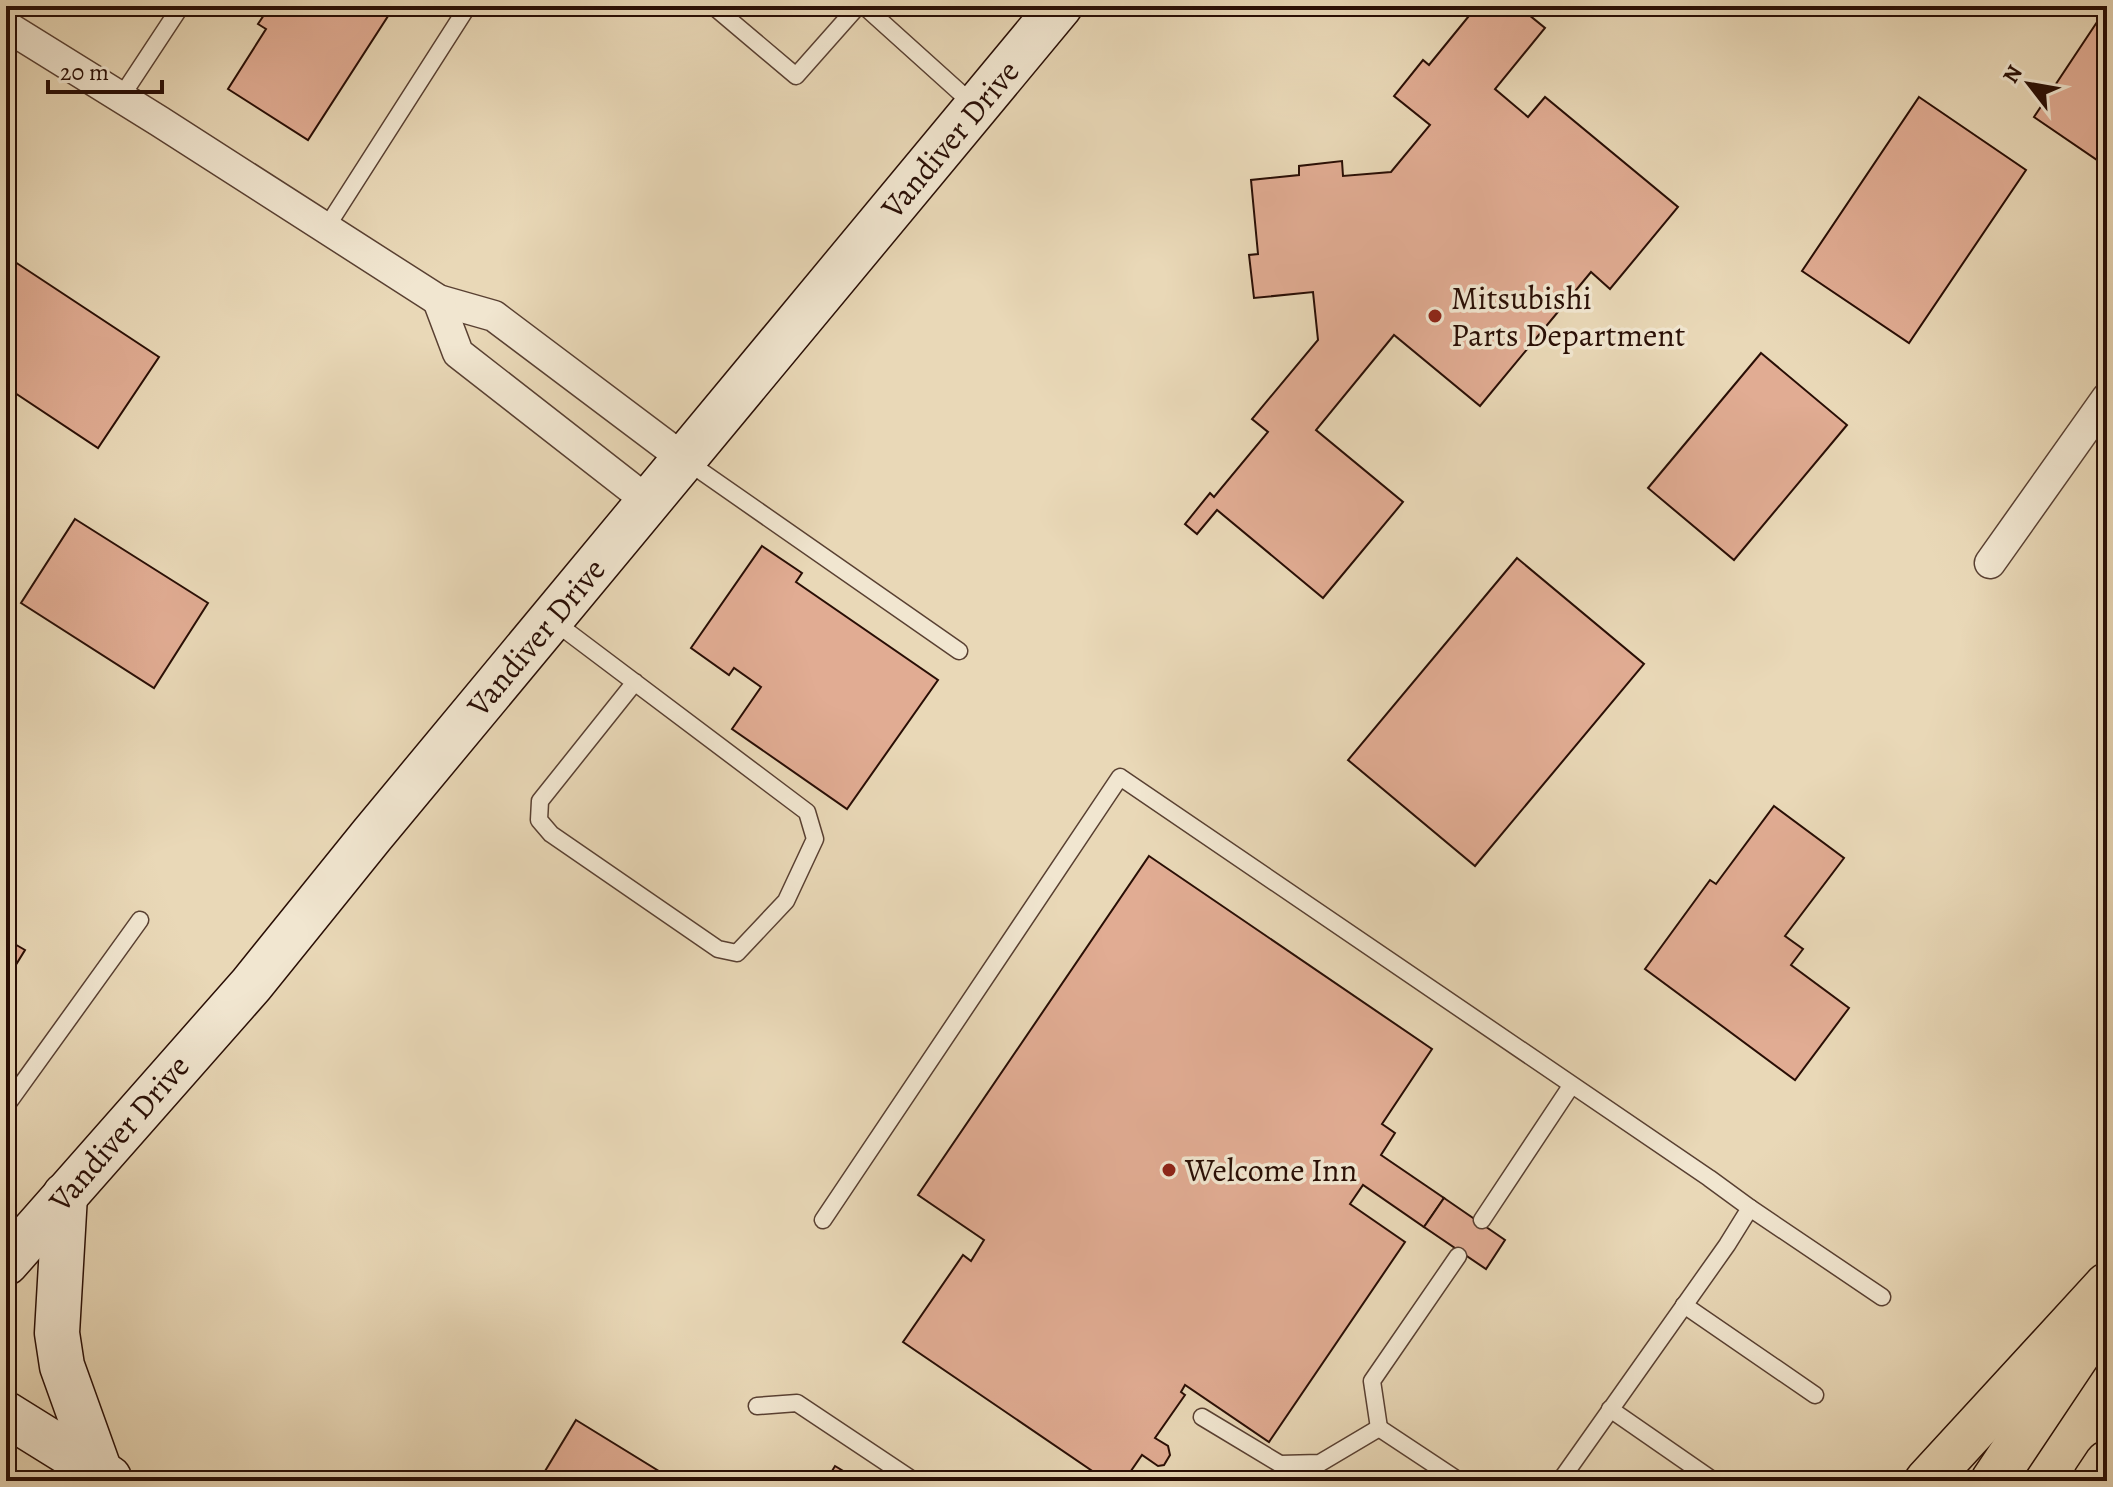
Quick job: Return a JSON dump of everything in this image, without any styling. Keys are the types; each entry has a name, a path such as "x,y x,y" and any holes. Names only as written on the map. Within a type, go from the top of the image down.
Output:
{"highway":[{"path":"1927,1481 2107,1285"},
{"path":"1993,1481 2107,1311"},
{"path":"2095,1481 2107,1463"}],"main road":[{"name":"Vandiver Drive","path":"6,1263 251,985 1060,6"},
{"path":"65,1195 57,1333 62,1366 107,1477"},
{"path":"13,1424 107,1477"}],"street":[{"path":"6,26 438,300 494,316 684,459"},
{"path":"438,300 458,353 649,502"},
{"path":"1990,563 2107,398"}],"lane":[{"path":"121,97 181,6"},
{"path":"326,228 468,6"},
{"path":"713,6 796,76 858,6"},
{"path":"864,6 976,107"},
{"path":"684,459 959,651"},
{"path":"551,619 635,682 807,812 815,839 786,901 737,953 718,949 551,834 539,820 540,801 635,682"},
{"path":"823,1220 1120,777 1882,1297"},
{"path":"6,1106 140,920"},
{"path":"1482,1220 1571,1086"},
{"path":"1560,1481 1750,1208"},
{"path":"1458,1256 1372,1381 1379,1428 1459,1481"},
{"path":"1684,1305 1815,1395"},
{"path":"757,1406 797,1403 914,1481"},
{"path":"1610,1409 1714,1481"},
{"path":"1202,1417 1280,1464 1320,1463 1379,1428"}],"building":[{"path":"270,6 383,6 390,13 308,140 228,89 266,29 258,24"},
{"name":"Mitsubishi Parts Department","path":"1477,6 1518,6 1545,28 1495,89 1528,117 1545,97 1678,207 1610,289 1591,272 1480,406 1394,335 1316,430 1403,502 1323,598 1217,510 1197,534 1185,524 1210,493 1214,497 1268,432 1252,419 1318,340 1313,292 1254,298 1249,255 1258,254 1251,180 1299,175 1299,166 1342,161 1343,176 1391,172 1430,125 1394,96 1423,60 1429,65"},
{"path":"2107,7 2107,152 2100,162 2034,117"},
{"path":"1919,97 2026,170 1909,343 1802,271"},
{"path":"6,256 159,357 98,448 6,387"},
{"path":"1761,353 1847,425 1734,560 1648,488"},
{"path":"75,519 208,603 154,688 21,603"},
{"path":"762,546 802,573 796,582 938,680 847,809 732,729 761,687 734,668 729,675 691,648"},
{"path":"1517,558 1644,664 1475,866 1348,760"},
{"path":"1774,806 1844,858 1785,936 1803,949 1791,965 1849,1008 1795,1080 1645,969 1710,880 1716,884"},
{"name":"Welcome Inn","path":"1149,856 1432,1049 1382,1124 1395,1133 1381,1155 1444,1198 1424,1227 1363,1185 1350,1204 1405,1242 1269,1442 1185,1385 1181,1392 1185,1395 1155,1438 1168,1446 1170,1455 1164,1465 1158,1466 1142,1455 1124,1481 1107,1481 903,1342 963,1255 971,1261 984,1240 918,1195"},
{"path":"6,939 25,950 6,981"},
{"name":"Welcome Inn","path":"1444,1198 1505,1240 1486,1269 1424,1227"},
{"path":"576,1420 675,1481 539,1481"},
{"path":"835,1466 860,1481 826,1481"}],"place":[{"name":"Mitsubishi Parts Department","path":"1435,316"},
{"name":"Welcome Inn","path":"1169,1170"}]}
